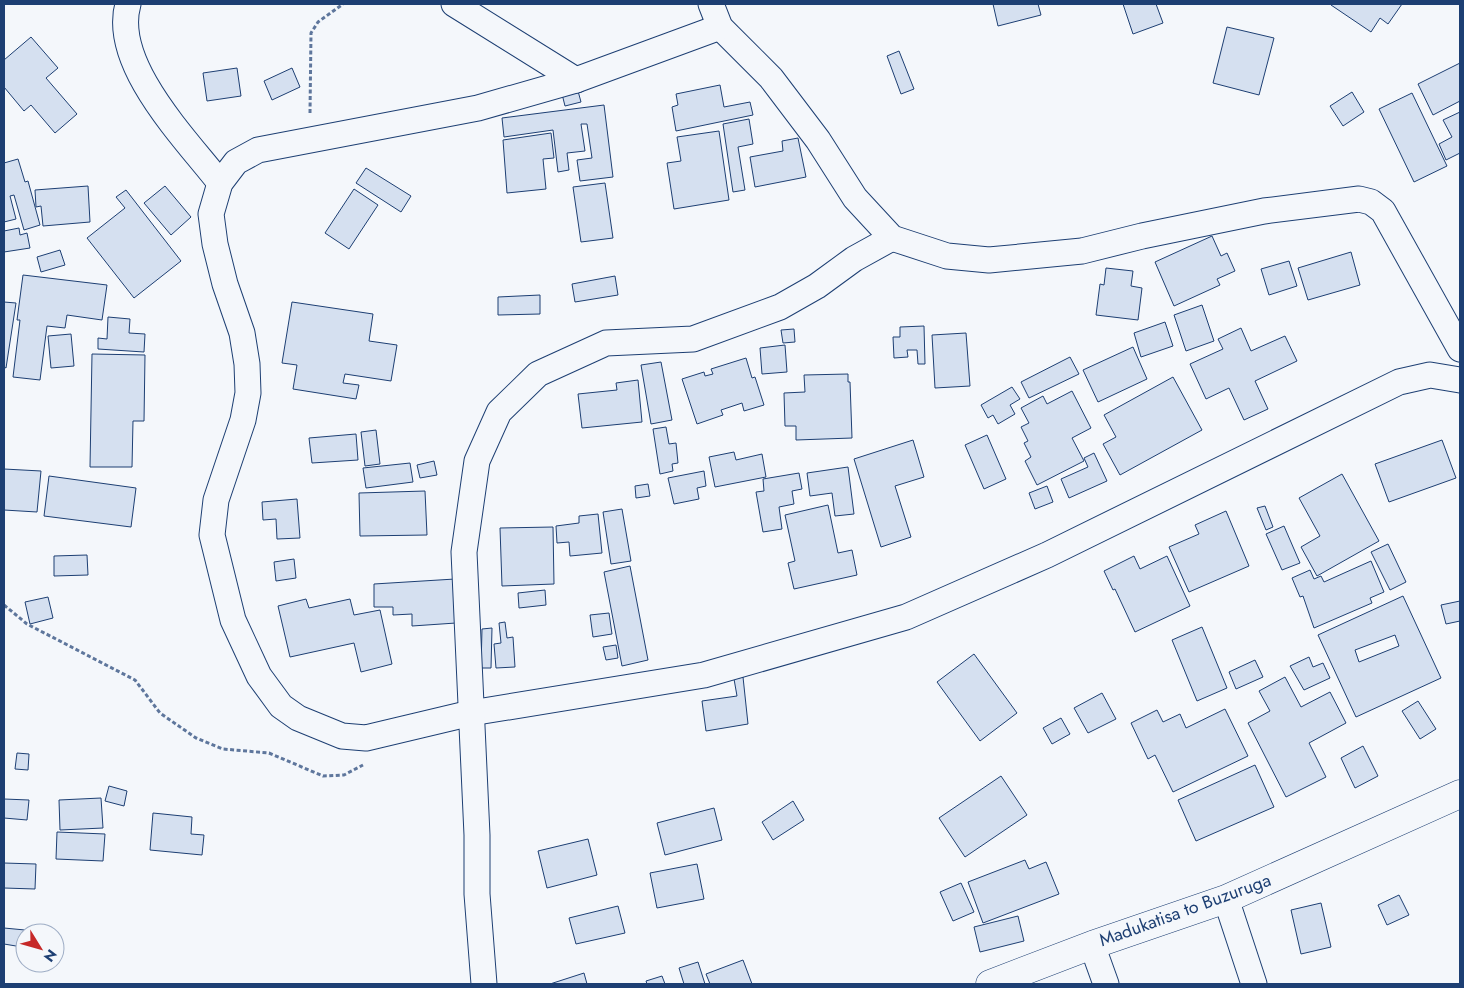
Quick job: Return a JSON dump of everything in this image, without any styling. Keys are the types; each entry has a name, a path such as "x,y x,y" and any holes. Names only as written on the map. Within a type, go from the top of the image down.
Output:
{"main road":[{"name":"Madukatisa to Buzuruga","path":"990,984 1092,945 1226,900 1460,794"}],"street":[{"path":"128,4 125,14 126,31 132,54 150,93 220,183"},
{"path":"454,4 576,80"},
{"path":"711,4 720,28 771,78 818,140 856,198 892,238 947,256 990,260 1082,251 1142,236 1264,211 1359,199 1371,202 1383,211 1460,349"},
{"path":"720,28 576,80 478,108 258,150 236,162 220,183 211,214 212,224 225,284 242,333 248,384 243,420 216,500 212,535 233,620 259,676 281,706 298,718 342,736 366,738 471,713 704,675 906,617 1047,555 1399,382 1430,375 1460,380"},
{"path":"484,984 477,894 477,835 464,552 476,461 499,412 538,374 606,343 693,339 780,307 818,286 854,259 892,238"},
{"path":"1226,900 1254,984"},
{"path":"1092,945 1106,984"}],"path":[{"path":"306,142 311,99 311,33 318,22 343,4"},
{"path":"4,605 27,624 135,680 160,713 196,738 223,749 269,753 324,776 344,776 360,768 393,732"}],"building":[{"path":"993,4 1038,4 1041,15 998,26"},
{"path":"1123,4 1156,4 1163,23 1133,34"},
{"path":"1332,4 1402,4 1388,24 1380,18 1371,32"},
{"path":"1227,27 1274,38 1259,95 1213,83"},
{"path":"31,37 58,68 46,78 77,114 55,133 31,105 24,111 4,87 4,60"},
{"path":"899,51 914,89 901,94 887,56"},
{"path":"1460,63 1460,101 1433,115 1418,84"},
{"path":"237,68 241,96 207,101 203,73"},
{"path":"292,68 300,87 272,100 264,81"},
{"path":"720,85 724,107 750,102 753,115 676,131 672,107 678,105 676,94"},
{"path":"578,91 581,102 565,106 562,94"},
{"path":"1352,92 1364,112 1343,126 1330,106"},
{"path":"1412,93 1447,166 1414,182 1379,109"},
{"path":"604,105 613,177 580,181 577,160 592,158 587,124 581,124 585,151 567,153 569,170 558,172 553,130 504,137 502,118"},
{"path":"1460,112 1460,153 1446,160 1439,144 1452,137 1443,120"},
{"path":"749,119 753,144 738,147 745,190 733,192 723,124"},
{"path":"719,131 729,200 674,209 667,163 681,161 677,137"},
{"path":"551,133 554,158 543,159 546,189 507,193 503,140"},
{"path":"798,138 806,177 755,187 750,157 783,151 782,141"},
{"path":"18,159 25,182 28,181 40,225 24,230 14,195 10,196 16,219 4,222 4,163"},
{"path":"366,168 411,196 401,212 356,183"},
{"path":"605,183 613,238 581,242 573,187"},
{"path":"88,186 90,222 43,226 41,206 36,207 35,190"},
{"path":"165,186 191,217 171,235 144,203"},
{"path":"354,189 378,205 349,249 325,233"},
{"path":"126,190 181,261 134,298 87,238 125,208 116,197"},
{"path":"19,228 20,235 27,233 30,248 4,252 4,231"},
{"path":"1212,236 1221,256 1227,253 1235,271 1217,279 1220,285 1174,306 1155,262"},
{"path":"60,250 65,265 41,272 37,257"},
{"path":"1351,252 1360,285 1308,300 1298,268"},
{"path":"1289,261 1297,286 1269,295 1261,269"},
{"path":"1106,268 1133,271 1131,286 1142,288 1138,320 1096,315 1100,284 1104,285"},
{"path":"23,275 107,285 102,320 67,315 65,328 47,326 40,380 13,377 20,320 17,320"},
{"path":"615,276 618,295 575,302 572,284"},
{"path":"540,295 540,314 498,315 498,297"},
{"path":"4,302 16,303 6,368 4,367"},
{"path":"292,302 373,314 369,341 397,345 391,381 345,374 343,383 359,385 356,399 293,389 297,365 282,363"},
{"path":"1202,305 1214,341 1186,351 1174,315"},
{"path":"108,317 130,319 129,333 145,334 144,352 98,349 98,338 107,339"},
{"path":"1165,322 1173,346 1141,357 1134,333"},
{"path":"924,326 925,364 918,364 917,350 907,350 908,357 894,358 893,337 900,337 900,327"},
{"path":"1241,328 1251,351 1285,336 1297,361 1255,381 1268,409 1244,420 1229,388 1206,399 1190,364 1223,349 1218,339"},
{"path":"794,329 795,342 783,343 781,330"},
{"path":"966,333 970,386 935,388 932,335"},
{"path":"71,334 74,366 51,368 48,336"},
{"path":"785,345 787,372 762,374 760,348"},
{"path":"1133,347 1147,379 1098,402 1083,370"},
{"path":"92,354 145,355 144,421 133,421 132,467 90,467"},
{"path":"1070,357 1079,374 1029,398 1021,382"},
{"path":"746,358 752,378 755,377 764,405 744,411 742,403 721,410 723,415 697,424 682,379 704,372 705,376 713,374 711,369"},
{"path":"661,362 672,420 651,424 641,365"},
{"path":"848,374 852,438 796,440 796,426 785,426 784,393 805,392 804,375"},
{"path":"1173,377 1202,430 1120,475 1103,444 1116,437 1104,415"},
{"path":"638,380 642,422 582,428 578,394 617,390 616,383"},
{"path":"1012,387 1020,399 1010,405 1015,414 998,424 993,415 988,418 981,405"},
{"path":"1072,391 1091,428 1072,438 1084,461 1037,485 1025,461 1031,457 1024,443 1028,441 1021,427 1029,423 1021,408 1043,396 1047,404"},
{"path":"666,427 669,444 676,443 678,463 672,464 673,471 660,474 653,429"},
{"path":"376,430 380,464 365,466 361,432"},
{"path":"356,434 358,460 312,463 309,438"},
{"path":"987,435 1006,479 984,489 965,445"},
{"path":"913,440 924,477 895,486 911,537 881,547 854,459"},
{"path":"1442,440 1456,478 1389,502 1375,464"},
{"path":"734,452 736,460 762,454 766,477 715,487 709,457"},
{"path":"1094,453 1107,481 1069,498 1061,479 1088,467 1084,458"},
{"path":"434,461 437,475 420,478 417,465"},
{"path":"410,463 413,482 366,488 363,468"},
{"path":"848,467 854,514 835,516 832,493 810,496 807,473"},
{"path":"4,469 41,471 37,512 4,510"},
{"path":"704,471 706,486 697,488 699,499 674,504 668,478"},
{"path":"799,473 802,489 792,491 794,504 779,507 782,529 763,532 756,492 764,491 763,479"},
{"path":"1342,474 1379,541 1317,576 1301,547 1320,536 1299,498"},
{"path":"49,476 136,488 131,527 44,516"},
{"path":"648,484 650,496 636,498 635,486"},
{"path":"1047,486 1053,502 1035,509 1029,493"},
{"path":"425,491 427,535 360,536 359,493"},
{"path":"297,499 300,538 277,539 276,519 263,520 262,502"},
{"path":"828,505 838,553 852,550 857,575 794,589 788,563 795,561 785,515"},
{"path":"1265,506 1273,527 1266,530 1257,508"},
{"path":"622,509 631,561 611,564 603,512"},
{"path":"1226,511 1249,566 1189,592 1169,547 1199,534 1195,525"},
{"path":"598,514 602,553 570,556 569,542 557,543 556,526 579,523 579,516"},
{"path":"1284,526 1300,563 1282,570 1266,534"},
{"path":"553,527 554,584 502,586 500,528"},
{"path":"1388,544 1406,582 1390,590 1371,552"},
{"path":"87,555 88,575 54,576 54,556"},
{"path":"1134,556 1140,569 1167,556 1190,606 1135,632 1115,589 1113,590 1104,571"},
{"path":"294,559 296,578 276,581 274,562"},
{"path":"1371,561 1384,592 1370,598 1372,603 1314,628 1303,596 1300,597 1292,578 1310,570 1314,579 1321,576 1324,582"},
{"path":"630,566 648,660 622,666 604,572"},
{"path":"455,579 456,623 412,626 412,614 393,615 393,607 374,607 374,584"},
{"path":"545,590 546,605 519,608 518,593"},
{"path":"1403,596 1441,678 1356,717 1318,635","holes":["1395,635 1399,646 1359,662 1355,650"]},
{"path":"48,597 53,618 30,624 25,602"},
{"path":"306,599 309,608 350,599 354,615 380,610 392,664 361,672 354,643 290,657 278,606"},
{"path":"1460,601 1460,621 1446,624 1441,605"},
{"path":"609,613 612,634 593,637 590,615"},
{"path":"505,622 507,638 513,637 515,667 496,668 494,644 501,643 499,623"},
{"path":"1202,627 1227,688 1197,701 1172,640"},
{"path":"492,628 491,668 481,668 482,629"},
{"path":"616,645 618,658 606,660 603,647"},
{"path":"974,654 1017,713 980,741 937,682"},
{"path":"1309,657 1313,667 1323,663 1330,678 1304,690 1290,666"},
{"path":"1255,660 1263,677 1236,689 1229,672"},
{"path":"743,677 748,724 706,731 702,701 737,696 734,679"},
{"path":"1285,677 1301,707 1330,692 1346,723 1309,743 1326,777 1286,797 1248,723 1270,711 1259,691"},
{"path":"1102,693 1116,719 1088,733 1074,708"},
{"path":"1418,701 1436,729 1420,739 1402,711"},
{"path":"1225,709 1248,756 1173,792 1155,755 1148,759 1131,723 1157,710 1163,722 1180,714 1186,728"},
{"path":"1061,718 1070,734 1052,744 1043,728"},
{"path":"1363,746 1378,776 1355,788 1341,758"},
{"path":"17,753 29,754 28,770 15,769"},
{"path":"1255,765 1274,807 1196,841 1178,800"},
{"path":"1001,776 1027,815 965,857 939,818"},
{"path":"109,786 127,791 124,806 105,801"},
{"path":"101,798 103,828 60,830 59,800"},
{"path":"4,799 29,800 27,820 4,818"},
{"path":"793,801 804,820 773,840 762,822"},
{"path":"714,808 722,840 665,855 657,823"},
{"path":"153,813 192,817 191,834 204,835 202,855 150,850"},
{"path":"57,832 105,834 103,861 56,859"},
{"path":"588,839 597,875 547,888 538,851"},
{"path":"1025,860 1029,869 1046,862 1059,894 983,923 968,882"},
{"path":"4,863 36,864 35,889 4,888"},
{"path":"697,864 704,899 657,908 650,873"},
{"path":"961,883 974,912 953,921 940,892"},
{"path":"1399,895 1409,915 1387,925 1378,905"},
{"path":"1321,903 1331,947 1301,954 1291,910"},
{"path":"618,906 625,933 576,944 569,918"},
{"path":"1018,916 1024,941 980,952 974,927"},
{"path":"4,928 15,929 15,946 4,944"},
{"path":"743,960 752,984 710,984 706,974"},
{"path":"698,962 705,984 684,984 679,968"},
{"path":"584,973 587,984 550,984"},
{"path":"662,976 665,984 647,984 646,981"}]}
